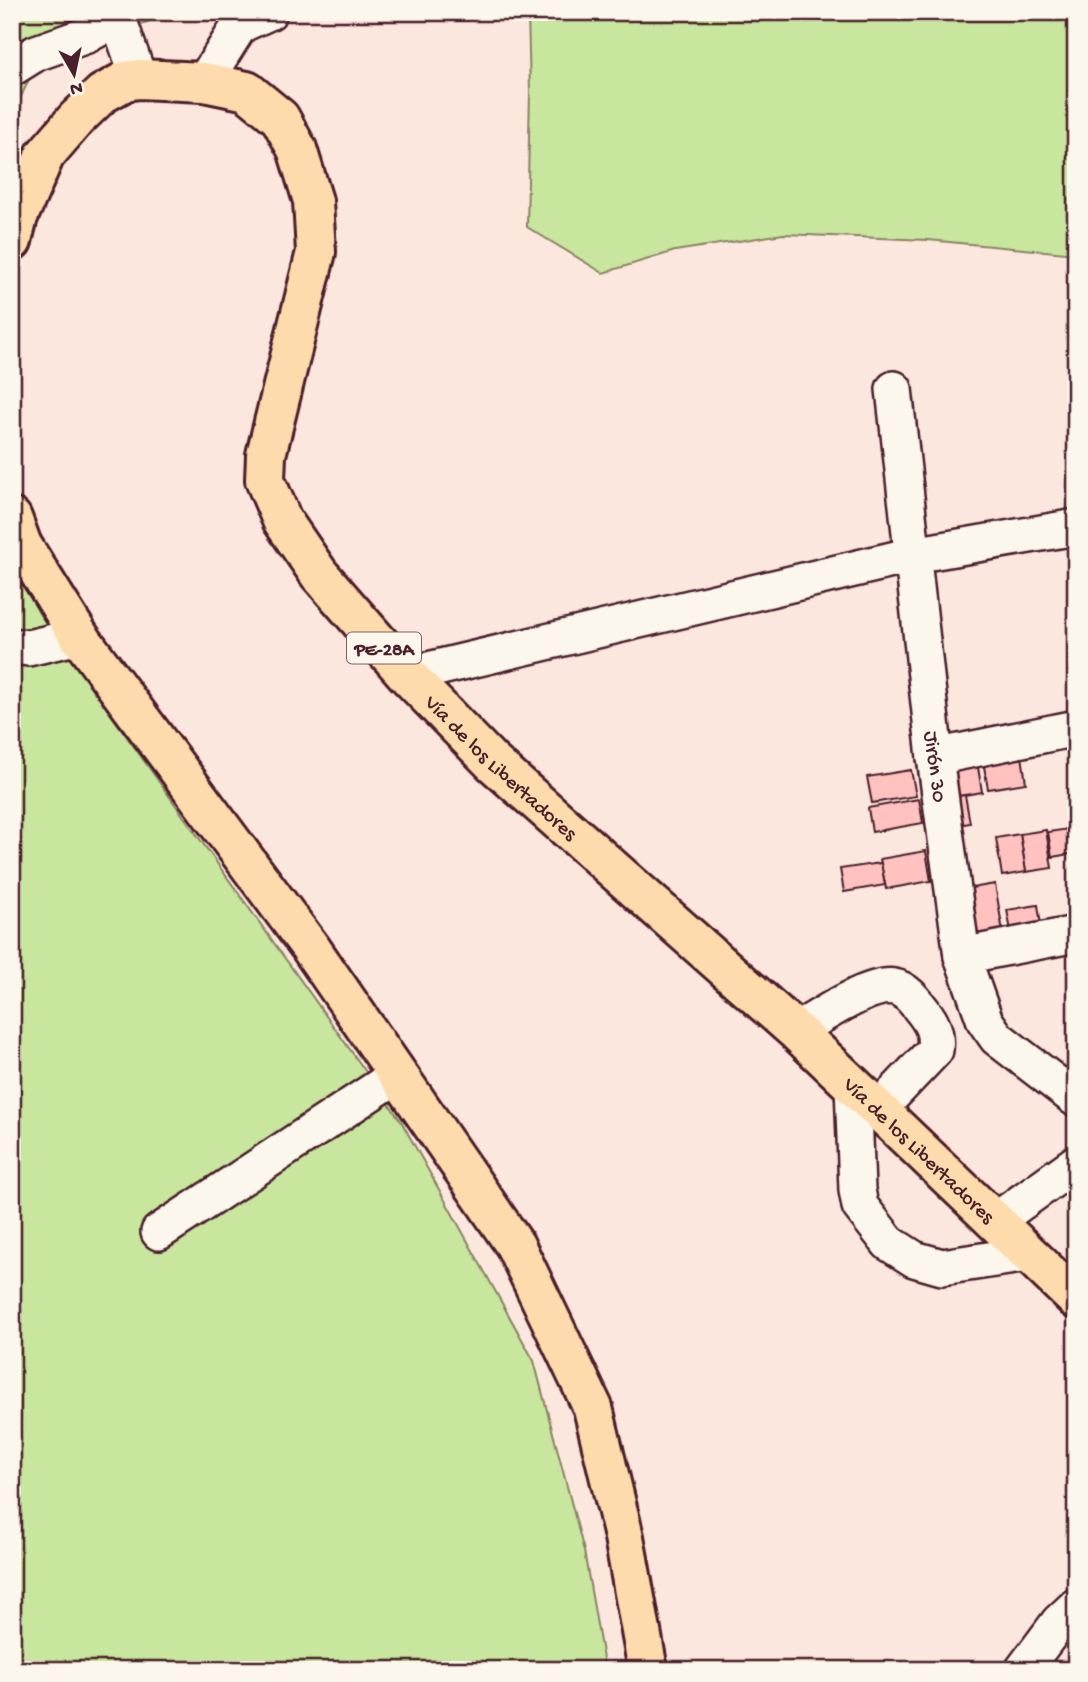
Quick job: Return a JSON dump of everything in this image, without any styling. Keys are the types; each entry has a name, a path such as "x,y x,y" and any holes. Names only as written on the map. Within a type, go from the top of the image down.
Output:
{"highway":[{"name":"Vía de los Libertadores","path":"12,241 18,217 45,155 102,94 125,81 138,79 204,82 247,91 280,118 297,149 313,201 316,252 266,455 265,480 282,520 319,574 407,676 492,762 796,1031 1076,1299"},
{"path":"12,518 22,545 79,636 310,947 515,1245 593,1408 624,1537 648,1670"}],"street":[{"path":"204,82 240,26 269,12"},
{"path":"12,68 36,53 87,35 122,15 138,79"},
{"name":"Jirón 30","path":"894,389 935,757 962,956 985,1021 997,1038 1076,1099"},
{"path":"407,676 913,555 1076,527"},
{"path":"12,646 28,648 79,636"},
{"path":"935,757 1076,728"},
{"path":"962,956 1076,934"},
{"path":"796,1031 843,1002 882,987 895,986 912,996 933,1024 937,1037 935,1050 866,1098 857,1191 860,1206 888,1243 914,1259 942,1267 1028,1254"},
{"path":"159,1232 399,1073"},
{"path":"994,1222 1076,1163"},
{"path":"1023,1670 1059,1622 1076,1606"}],"green space":[{"path":"12,12 175,12 37,61 12,117"},
{"path":"528,12 1076,12 1076,254 928,240 783,234 675,251 603,273 527,227 530,92"},
{"path":"12,564 40,615 401,1121 534,1361 584,1551 605,1670 12,1670"}],"building":[{"path":"1021,749 1026,783 988,789 982,755"},
{"path":"976,755 982,792 948,798 941,760"},
{"path":"911,770 916,796 872,803 867,777"},
{"path":"965,795 970,823 952,826 948,798"},
{"path":"919,799 923,823 872,832 868,808"},
{"path":"1076,828 1076,853 1052,857 1048,832"},
{"path":"1046,830 1052,868 1026,872 1020,834"},
{"path":"1020,834 1026,872 1002,876 996,838"},
{"path":"926,851 931,881 886,889 880,859"},
{"path":"881,863 885,885 844,892 840,869"},
{"path":"995,884 1004,938 969,944 960,890"},
{"path":"1038,905 1042,932 1012,936 1007,910"}]}
